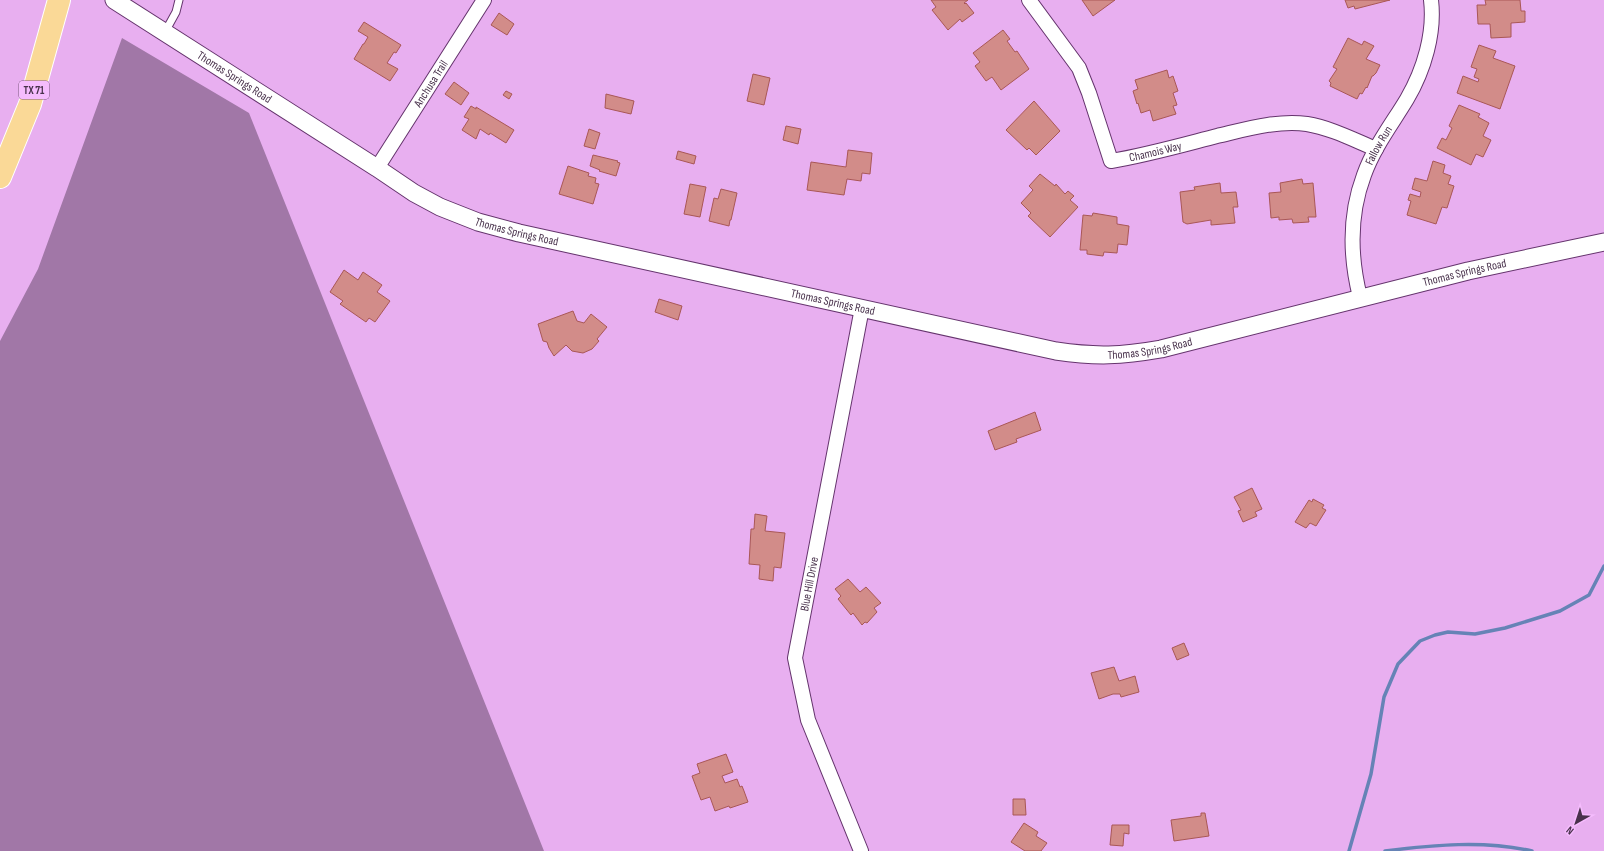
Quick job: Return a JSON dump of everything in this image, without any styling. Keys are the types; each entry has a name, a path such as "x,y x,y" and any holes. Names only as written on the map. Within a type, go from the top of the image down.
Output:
{"main road":[{"name":"TX 71","path":"0,177 30,104 59,0"}],"street":[{"name":"Thomas Springs Road","path":"114,0 414,193 440,207 478,222 519,233 1056,351 1086,355 1112,356 1161,349 1360,297 1468,271 1604,242"},
{"name":"Anchusa Trail","path":"377,168 484,0"},
{"name":"Chamois Way","path":"1029,0 1079,68 1089,92 1111,161 1137,157 1255,126 1293,123 1308,124 1322,128 1376,149"},
{"name":"Fallow Run","path":"1360,297 1353,253 1355,209 1364,174 1376,149 1408,97 1422,67 1430,36 1432,16 1430,0"},
{"name":"Blue Hill Drive","path":"861,851 808,720 795,658 862,308"}],"lane":[{"path":"165,32 176,12 180,0"}],"shaded area":[{"path":"122,38 249,113 544,851 0,851 0,341 38,269"}],"building":[{"path":"931,0 968,0 964,3 966,3 974,13 962,22 960,19 948,30 932,10 936,7"},
{"path":"1082,0 1115,0 1093,16"},
{"path":"1345,0 1390,0 1355,9 1354,6 1348,8"},
{"path":"1485,0 1520,0 1521,11 1525,11 1525,22 1511,23 1511,37 1491,38 1490,24 1478,24 1477,5 1486,5"},
{"path":"499,13 514,24 507,35 491,25"},
{"path":"364,22 401,45 396,53 394,52 387,63 398,69 390,81 354,59 368,37 358,31"},
{"path":"1003,30 1010,39 1007,41 1015,52 1017,51 1029,69 1001,90 992,77 986,81 975,66 980,62 973,53"},
{"path":"1348,38 1362,45 1364,41 1374,46 1366,59 1380,65 1376,73 1372,76 1367,88 1366,87 1362,94 1360,93 1357,99 1330,86 1331,83 1329,81 1337,69 1333,67"},
{"path":"1479,45 1496,51 1493,58 1515,66 1500,109 1457,93 1463,76 1478,82 1479,79 1474,77 1477,69 1471,67"},
{"path":"1167,70 1169,78 1173,76 1178,91 1173,93 1177,105 1173,106 1176,114 1153,121 1150,110 1141,113 1138,103 1137,104 1133,91 1138,89 1135,80"},
{"path":"753,74 770,78 764,105 747,101"},
{"path":"454,82 469,93 461,105 445,94"},
{"path":"506,91 512,94 509,99 503,95"},
{"path":"606,94 634,101 631,114 605,108"},
{"path":"1034,101 1060,131 1036,155 1029,148 1027,150 1006,130"},
{"path":"1459,105 1480,114 1478,117 1489,123 1483,136 1491,140 1483,157 1476,154 1471,165 1437,148 1442,138 1446,140 1452,128 1449,126"},
{"path":"471,106 476,109 476,107 514,130 506,143 490,133 489,135 480,129 476,139 462,130 469,119 464,117"},
{"path":"786,126 801,129 798,144 783,140"},
{"path":"589,129 600,133 595,149 584,146"},
{"path":"848,150 872,153 870,174 862,173 861,181 847,179 844,195 807,190 811,162 846,167"},
{"path":"678,151 696,156 694,164 676,159"},
{"path":"593,155 618,161 617,162 620,163 616,176 599,171 600,170 590,166"},
{"path":"1433,161 1445,165 1443,173 1451,176 1448,184 1454,186 1447,208 1442,207 1436,224 1407,215 1411,201 1408,200 1410,194 1420,197 1421,192 1412,189 1415,178 1427,181"},
{"path":"568,166 589,173 588,176 596,178 595,183 599,184 593,204 559,194"},
{"path":"1040,174 1055,186 1056,184 1065,194 1068,191 1074,196 1070,200 1078,207 1050,237 1028,216 1031,213 1021,203 1033,190 1029,186"},
{"path":"1302,179 1303,184 1313,183 1316,217 1308,217 1309,222 1293,223 1292,219 1279,220 1279,217 1271,218 1269,193 1281,192 1280,183"},
{"path":"1220,183 1221,193 1236,192 1238,207 1233,207 1235,223 1211,225 1211,220 1187,224 1183,222 1180,192 1195,190 1194,187"},
{"path":"690,184 706,187 700,217 684,214"},
{"path":"721,189 737,193 729,226 709,221 714,198 718,199"},
{"path":"1093,213 1117,217 1117,224 1129,226 1127,245 1118,244 1117,253 1104,252 1103,256 1087,254 1087,250 1080,250 1083,215 1092,216"},
{"path":"344,270 358,280 363,272 382,285 377,292 390,301 375,322 369,318 366,322 340,304 343,301 330,292"},
{"path":"659,299 682,306 678,320 655,312"},
{"path":"573,311 577,321 584,323 591,314 607,327 597,339 599,341 592,349 583,353 572,351 566,345 554,356 547,342 543,341 538,324"},
{"path":"1035,412 1041,430 1016,439 1017,442 995,450 988,431"},
{"path":"1252,488 1262,509 1255,512 1257,516 1243,522 1238,511 1241,510 1234,497"},
{"path":"1313,499 1324,505 1322,508 1326,510 1316,526 1310,523 1306,528 1295,522 1309,500 1312,502"},
{"path":"755,514 767,516 765,531 785,533 781,568 774,567 773,581 759,579 760,565 749,564 751,529 754,529"},
{"path":"848,579 860,592 866,587 881,603 874,608 877,612 867,623 865,622 862,625 853,613 851,615 838,599 841,596 835,589"},
{"path":"1184,643 1189,655 1177,660 1172,648"},
{"path":"1114,667 1119,681 1135,676 1139,692 1121,697 1120,694 1113,694 1099,699 1091,673"},
{"path":"726,754 733,772 722,776 725,783 737,779 740,787 742,786 748,802 715,811 710,797 701,800 692,776 700,773 697,764"},
{"path":"1013,799 1025,799 1026,815 1013,815"},
{"path":"1201,813 1205,813 1209,836 1174,841 1171,820 1201,816"},
{"path":"1024,823 1038,832 1036,836 1047,843 1041,851 1025,851 1011,842"},
{"path":"1112,825 1129,825 1129,834 1124,833 1123,846 1110,845"}],"waterway":[{"path":"1349,851 1371,774 1384,697 1398,664 1420,641 1435,635 1448,632 1475,634 1505,628 1560,611 1589,595 1604,566"},
{"path":"1385,851 1440,845 1496,846 1532,851"}]}
